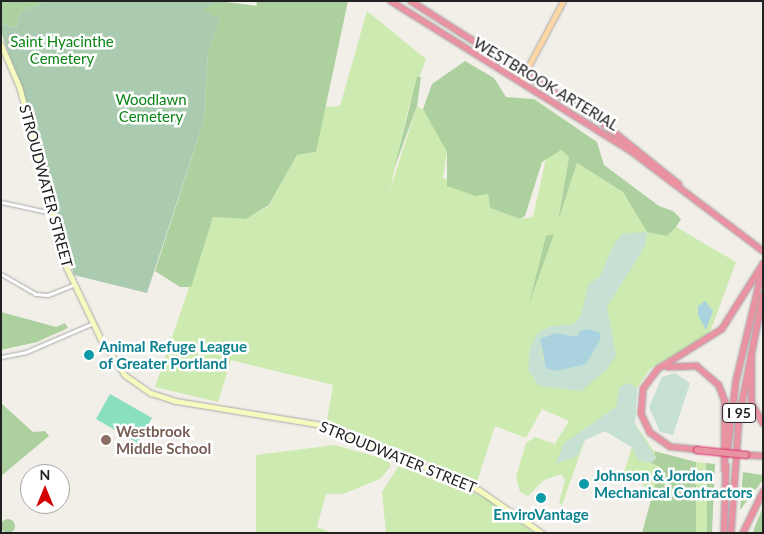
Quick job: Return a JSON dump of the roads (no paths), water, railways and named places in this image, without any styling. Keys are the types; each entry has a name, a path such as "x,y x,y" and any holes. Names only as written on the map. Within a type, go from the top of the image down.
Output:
{"highway":[{"name":"WESTBROOK ARTERIAL","path":"391,1 631,151 763,251"},
{"name":"WESTBROOK ARTERIAL","path":"411,1 523,76 623,138 685,192"},
{"path":"763,266 722,329 658,369 643,389 641,414 650,433 670,447 763,455"},
{"name":"I 95","path":"724,533 726,470 736,381 763,266"},
{"name":"I 95","path":"731,533 739,418 763,296"},
{"path":"760,308 750,386 754,411 763,423"},
{"path":"697,449 663,441 644,415 647,386 672,365 697,366 720,385 725,401 726,470"},
{"path":"743,533 763,492"}],"main road":[{"path":"520,82 563,1"},
{"name":"STROUDWATER STREET","path":"1,44 20,88 52,213 74,284 93,323 121,371 151,393 329,426 479,490 542,533"}],"street":[{"path":"1,202 52,213"},
{"path":"1,274 35,294 54,293 74,284"},
{"path":"1,357 26,352 93,323"}],"water":[{"path":"705,301 713,311 706,330 698,315 698,306"},
{"path":"589,329 600,333 600,340 586,364 556,371 546,368 540,339 556,333 577,337 580,331"}],"place":[{"name":"Animal Refuge League of Greater Portland","path":"89,355"},
{"name":"Westbrook Middle School","path":"106,440"},
{"name":"Johnson & Jordon Mechanical Contractors","path":"584,484"},
{"name":"EnviroVantage","path":"541,498"}],"park label":[{"name":"Saint Hyacinthe Cemetery","path":"62,50"},
{"name":"Woodlawn Cemetery","path":"151,108"}]}
